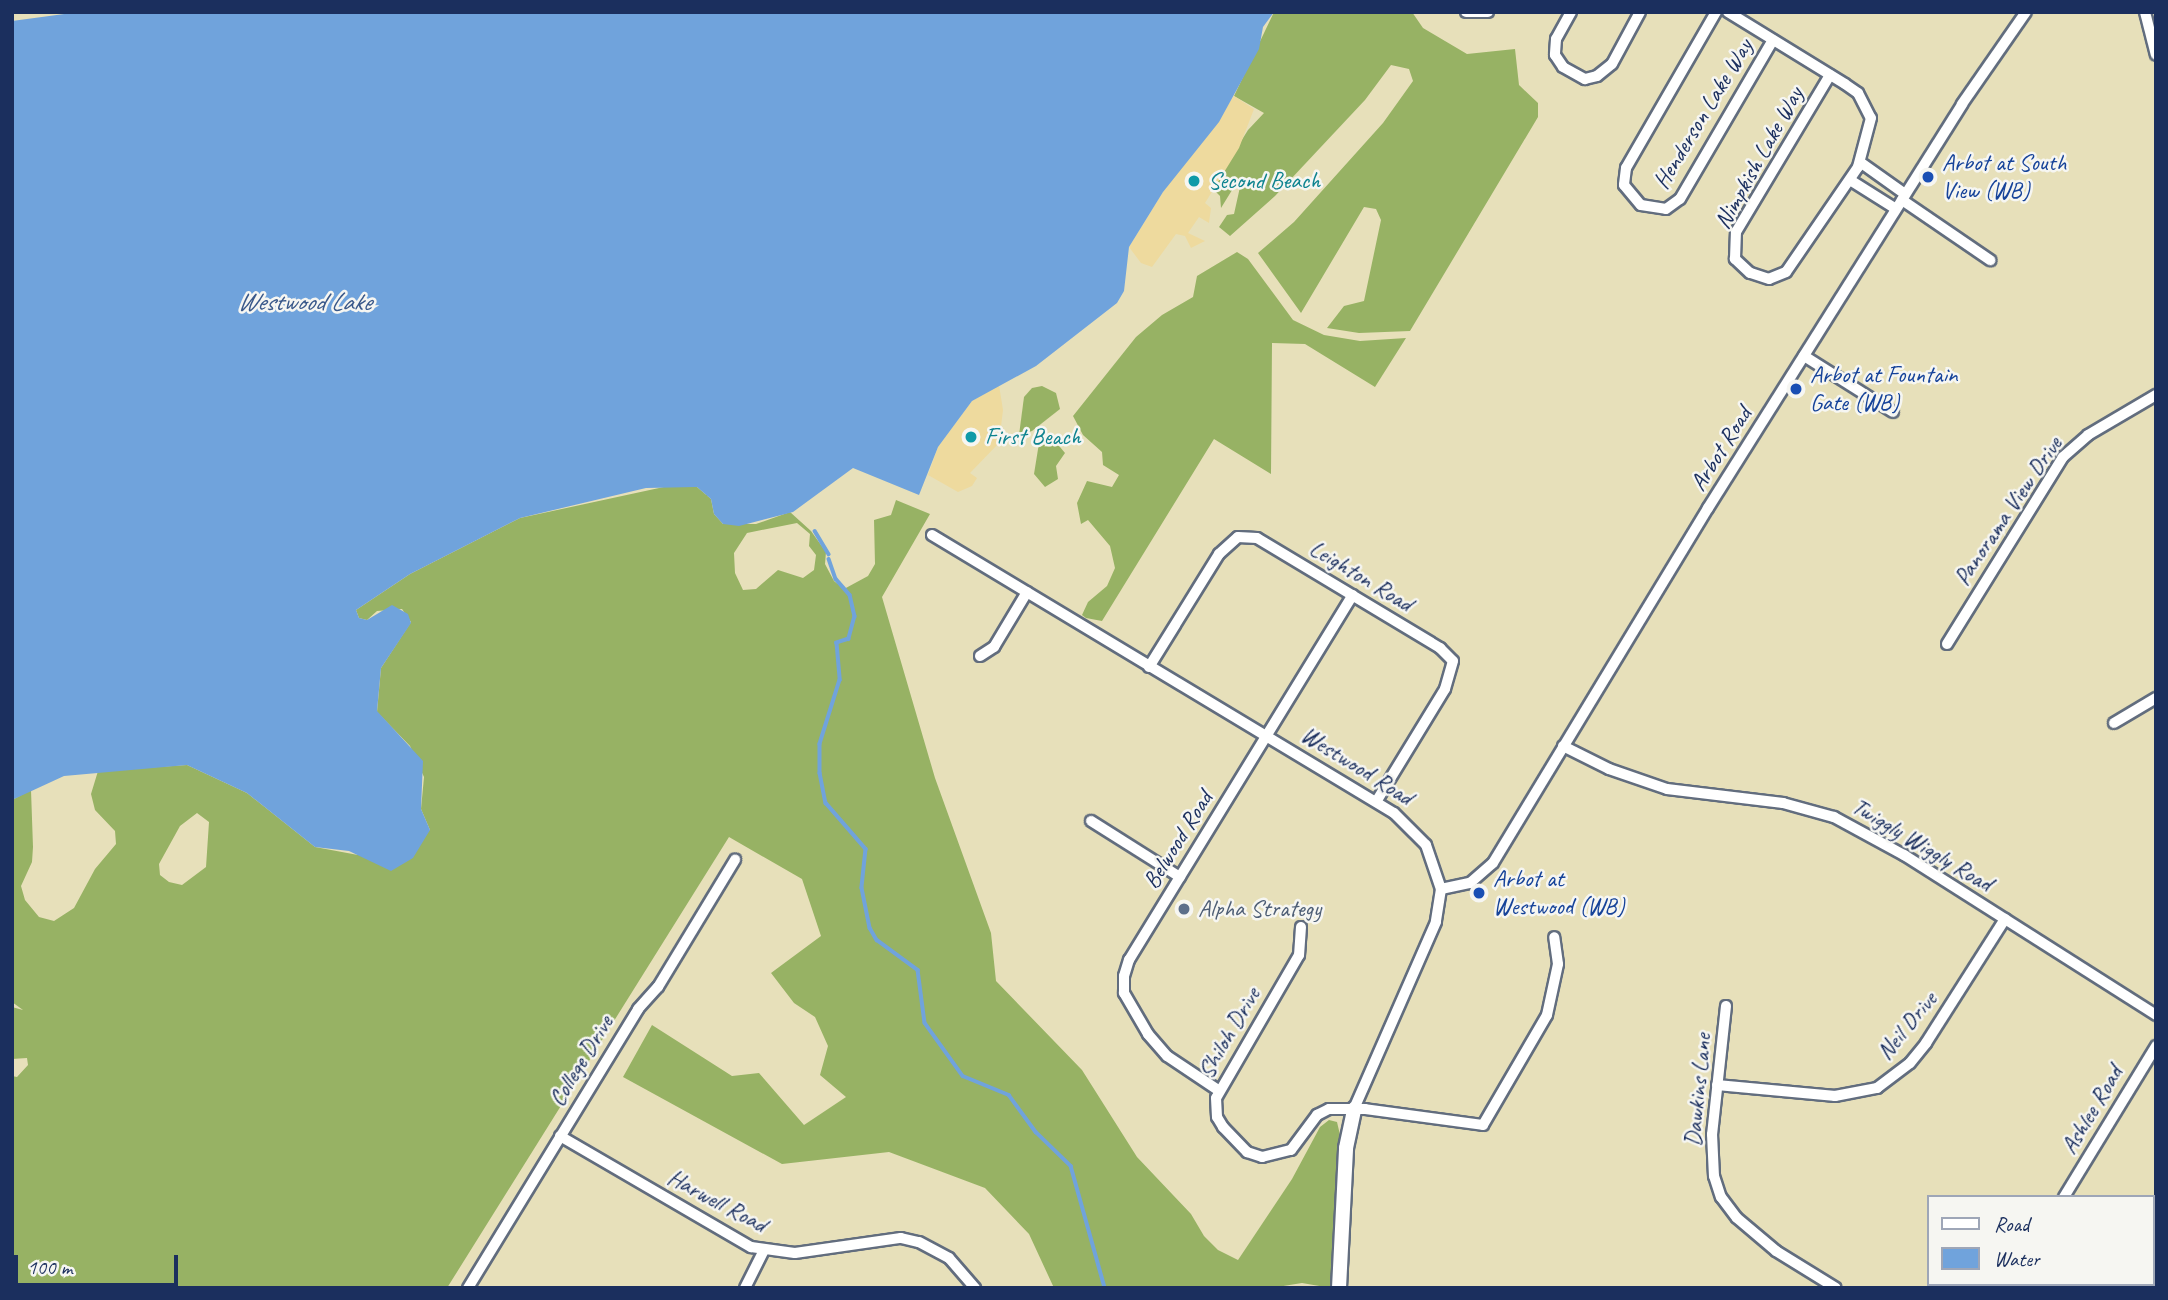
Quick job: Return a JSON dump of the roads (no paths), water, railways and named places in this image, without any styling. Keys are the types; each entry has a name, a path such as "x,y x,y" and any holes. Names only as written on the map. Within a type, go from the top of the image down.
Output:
{"street":[{"path":"1466,12 1488,12"},
{"path":"1572,12 1556,39 1555,55 1563,67 1585,79 1597,76 1612,64 1640,12"},
{"name":"Henderson Lake Way","path":"1716,12 1626,168 1624,185 1641,205 1666,209 1680,199 1773,40"},
{"path":"1728,12 1858,93 1868,107 1871,123 1860,162 1850,180 1901,201"},
{"name":"Arbot Road","path":"1441,889 1470,883 1488,870 1901,201 2026,12"},
{"path":"2145,12 2156,55"},
{"name":"Nimpkish Lake Way","path":"1830,75 1737,232 1733,253 1738,266 1769,279 1786,272 1850,180"},
{"path":"1860,162 1901,201 1990,260"},
{"path":"1804,356 1893,412"},
{"name":"Panorama View Drive","path":"1947,644 2063,457 2088,435 2156,395"},
{"name":"Westwood Road","path":"932,535 1406,822 1426,845 1441,889"},
{"name":"Leighton Road","path":"1149,667 1213,562 1238,537 1257,538 1445,651 1454,668 1376,802"},
{"path":"980,656 994,647 1027,592"},
{"name":"Belwood Road","path":"1218,1090 1167,1056 1124,993 1129,960 1353,596"},
{"path":"2114,723 2156,698"},
{"name":"Twiggly Wiggly Road","path":"1563,746 1609,769 1667,789 1783,803 1834,817 2005,919 2156,1015"},
{"path":"1091,821 1180,877"},
{"name":"College Drive","path":"468,1288 560,1136 735,860"},
{"path":"1339,1288 1346,1148 1354,1110 1433,929 1441,889"},
{"name":"Neil Drive","path":"1717,1086 1835,1096 1877,1088 1902,1070 1926,1043 2005,919"},
{"name":"Shiloh Drive","path":"1301,928 1299,955 1218,1090 1215,1107 1223,1127 1247,1152 1262,1157 1291,1150 1322,1111 1354,1110"},
{"path":"1354,1110 1483,1125 1547,1015 1558,964 1554,937"},
{"name":"Dawkins Lane","path":"1726,1006 1712,1134 1714,1176 1721,1197 1737,1217 1776,1251 1836,1288"},
{"name":"Ashlee Road","path":"2065,1195 2156,1046"},
{"name":"Harwell Road","path":"560,1136 713,1228 764,1250 811,1252 901,1238 949,1258 975,1288"},
{"path":"745,1288 764,1250"}],"water":[{"name":"Westwood Lake","path":"79,12 1274,12 1263,27 1259,49 1219,122 1163,192 1129,247 1124,291 1117,303 1036,366 972,401 938,447 919,495 853,468 793,512 739,526 723,524 714,514 711,499 697,487 646,488 520,518 410,574 356,610 359,618 367,620 392,605 408,614 411,623 381,668 377,711 423,761 421,809 430,830 413,858 391,871 349,851 315,847 247,793 187,765 64,776 12,800 12,21"}],"waterway":[{"path":"815,531 829,554"},
{"path":"829,559 836,579 850,595 855,616 849,639 837,643 840,680 820,744 820,773 826,803 866,849 862,888 870,928 877,940 918,970 925,1023 963,1076 1009,1095 1036,1132 1071,1166 1105,1288"}],"place":[{"name":"Arbot at South View (WB)","path":"1928,177"},
{"name":"Second Beach","path":"1194,181"},
{"name":"Arbot at Fountain Gate (WB)","path":"1796,389"},
{"name":"First Beach","path":"971,437"},
{"name":"Arbot at Westwood (WB)","path":"1479,893"},
{"name":"Alpha Strategy","path":"1184,909"}]}
